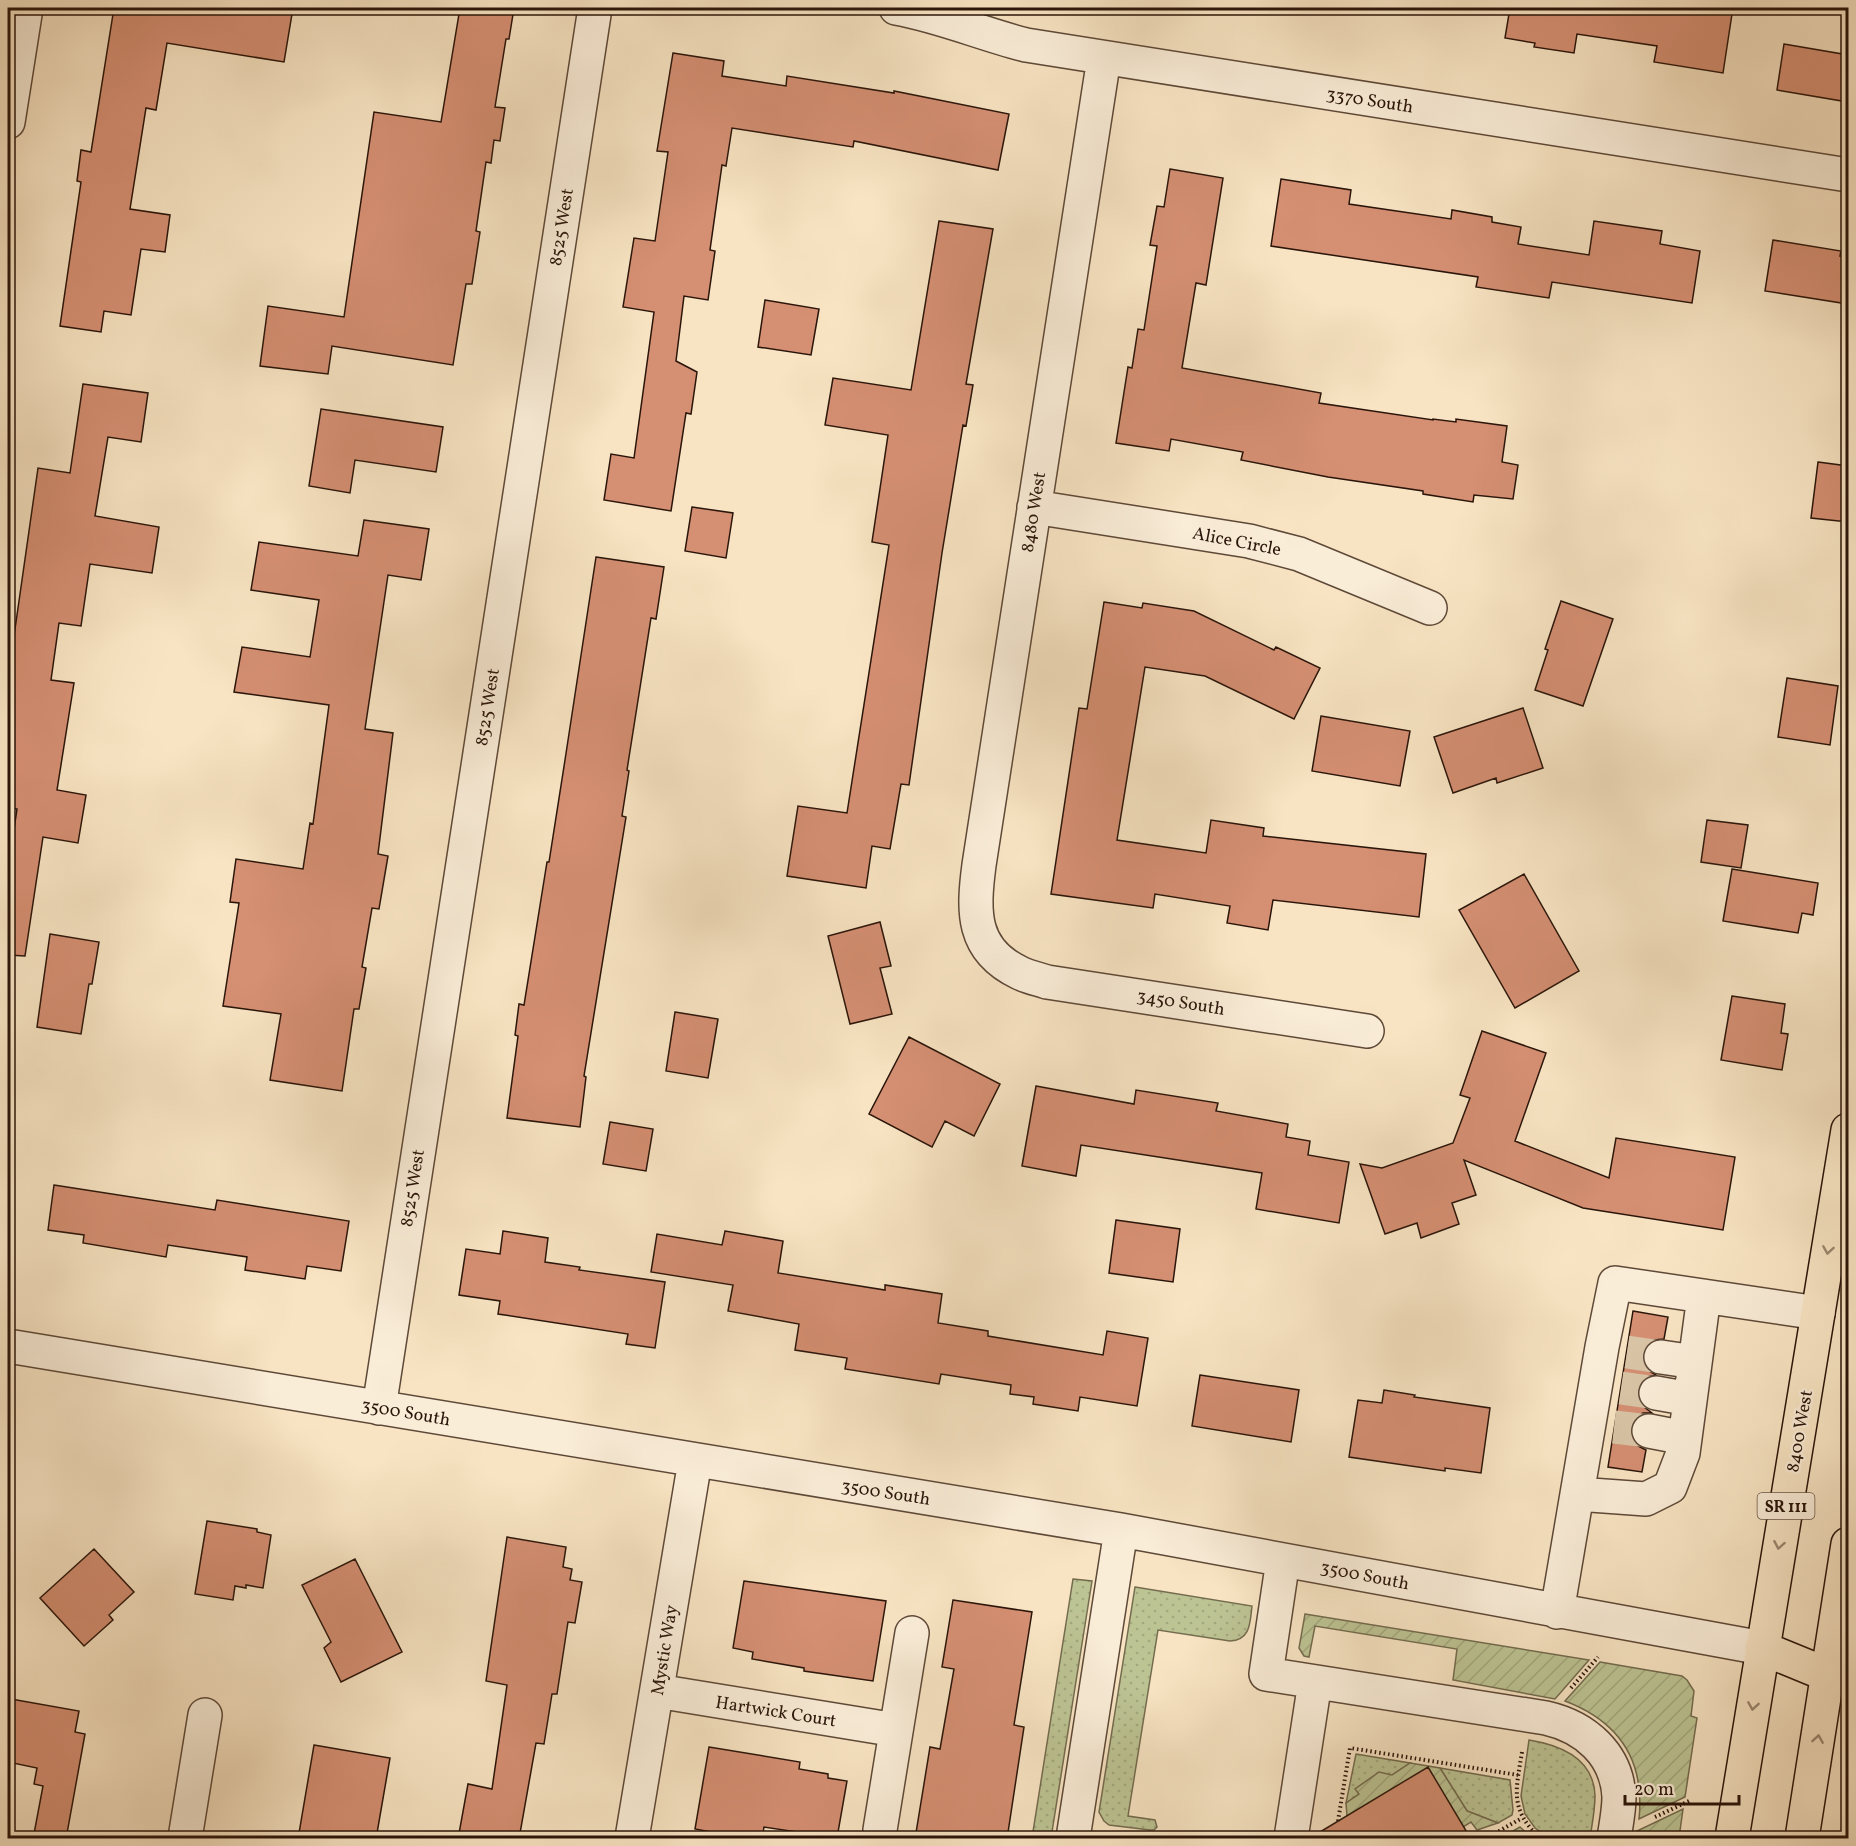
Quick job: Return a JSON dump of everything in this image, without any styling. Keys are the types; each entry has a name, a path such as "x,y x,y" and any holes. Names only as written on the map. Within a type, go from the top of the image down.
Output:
{"main road":[{"name":"8400 West","path":"1731,1839 1848,1130"},
{"path":"1802,1839 1838,1678 1848,1544"},
{"name":"3500 South","path":"1762,1648 1841,1642"},
{"name":"3500 South","path":"1762,1648 1838,1678"}],"street":[{"path":"8,122 26,8"},
{"name":"8525 West","path":"379,1408 595,8"},
{"name":"3370 South","path":"896,8 934,15 983,33 1026,45 1848,175"},
{"name":"8480 West","path":"1000,960 983,939 975,915 976,890 1104,58"},
{"name":"Alice Circle","path":"1034,507 1259,543 1299,554 1431,608"},
{"name":"3450 South","path":"1000,960 1020,973 1047,982 1367,1031"},
{"path":"1557,1612 1577,1494 1602,1425 1614,1349 1615,1283 1818,1313"},
{"path":"1577,1494 1646,1499 1670,1486 1683,1453 1704,1296"},
{"name":"3500 South","path":"8,1346 1121,1530 1762,1648"},
{"path":"1661,1357 1695,1362"},
{"path":"1656,1393 1690,1399"},
{"path":"1649,1431 1685,1438"},
{"name":"Mystic Way","path":"632,1839 694,1461"},
{"path":"1073,1839 1121,1530"},
{"path":"1283,1560 1266,1674 1546,1718 1577,1729 1591,1738 1602,1750 1614,1773 1619,1797 1614,1839"},
{"path":"880,1830 912,1634"},
{"path":"1291,1839 1315,1682"},
{"name":"Hartwick Court","path":"657,1691 896,1730"},
{"path":"184,1839 205,1714"}],"path":[{"path":"1568,1691 1598,1657"},
{"path":"1338,1821 1350,1748 1518,1775"},
{"path":"1522,1752 1517,1804 1522,1818 1540,1839"},
{"path":"1649,1820 1689,1801"},
{"path":"1487,1839 1522,1818"}],"green space":[{"path":"1073,1579 1092,1581 1051,1838 1032,1838"},
{"path":"1135,1587 1252,1606 1246,1634 1237,1640 1230,1641 1158,1630 1128,1816 1155,1820 1157,1827 1154,1830 1109,1825 1099,1812"},
{"path":"1305,1614 1589,1660 1555,1699 1453,1680 1457,1649 1315,1626 1309,1657 1304,1656 1299,1648"},
{"path":"1600,1662 1682,1676 1694,1691 1691,1716 1697,1718 1685,1797 1639,1819 1638,1779 1625,1746 1601,1720 1565,1701"},
{"path":"1529,1740 1563,1750 1582,1763 1589,1772 1595,1796 1590,1838 1548,1837 1535,1828 1525,1814 1521,1796"},
{"path":"1356,1754 1410,1763 1392,1775 1356,1789 1359,1794 1346,1803"},
{"path":"1410,1763 1440,1768 1467,1811 1498,1823 1477,1830 1471,1822 1463,1827 1347,1816 1346,1803 1359,1794 1355,1789 1379,1772 1392,1775"},
{"path":"1440,1768 1510,1780 1512,1815 1498,1823 1467,1811"},
{"path":"1683,1809 1679,1838 1636,1838 1637,1831"},
{"path":"1520,1827 1532,1838 1505,1838 1506,1835"}],"building":[{"path":"114,8 252,8 292,14 284,62 167,43 156,110 146,108 130,209 170,215 165,252 141,249 131,315 104,311 101,332 60,326 81,182 77,181 81,150 91,152"},
{"path":"460,8 514,8 509,39 506,39 495,107 505,108 500,141 494,140 491,163 486,162 476,231 480,232 472,284 466,284 453,365 332,346 328,374 260,366 268,306 344,317 374,112 441,122"},
{"path":"1510,8 1685,8 1732,14 1723,73 1654,62 1657,46 1577,34 1574,53 1534,47 1535,43 1505,38"},
{"path":"1784,44 1848,55 1848,102 1777,90"},
{"path":"673,53 724,61 722,76 786,86 787,76 894,93 894,91 1009,114 998,170 854,141 853,147 732,128 726,166 722,165 710,250 715,251 708,300 684,296 676,361 697,372 691,414 686,413 671,511 604,500 611,454 634,458 654,312 623,307 634,238 655,241 668,152 657,151"},
{"path":"1170,169 1223,178 1206,285 1196,283 1182,368 1321,393 1319,403 1433,420 1456,422 1456,419 1507,426 1502,462 1518,465 1513,499 1474,495 1473,502 1423,494 1423,491 1328,477 1241,460 1243,452 1171,439 1169,451 1116,443 1128,367 1132,368 1138,329 1144,330 1157,246 1150,245 1157,206 1164,207"},
{"path":"1281,179 1351,190 1349,204 1451,219 1452,210 1492,217 1492,222 1521,227 1518,244 1589,255 1594,221 1662,231 1660,244 1700,251 1692,303 1552,282 1549,298 1476,287 1478,277 1271,246"},
{"path":"939,221 993,229 966,384 973,385 966,426 963,425 942,553 909,785 901,784 890,849 872,846 866,888 787,876 798,806 847,813 889,545 872,542 888,435 825,425 833,378 911,390"},
{"path":"1773,240 1841,251 1840,256 1848,257 1848,304 1765,291"},
{"path":"765,300 819,309 811,355 758,347"},
{"path":"83,384 148,393 141,442 108,437 95,516 159,527 152,573 90,564 81,626 59,623 51,680 74,683 57,790 86,795 78,843 43,837 25,956 8,955 8,869 17,809 8,807 8,678 38,468 70,473"},
{"path":"321,409 443,427 436,472 355,460 350,493 309,486"},
{"path":"1818,462 1848,466 1848,522 1811,518"},
{"path":"692,507 733,513 726,558 685,551"},
{"path":"364,520 429,529 421,580 388,575 365,729 393,733 378,854 388,856 379,909 372,908 362,967 366,968 359,1009 354,1009 342,1091 270,1080 281,1014 223,1006 239,903 230,902 236,859 303,869 310,823 313,824 329,705 234,692 242,647 310,657 319,600 251,590 259,542 358,556"},
{"path":"596,557 664,567 656,619 651,618 627,770 629,771 622,816 626,817 584,1076 586,1077 580,1127 507,1118 518,1036 515,1035 519,1004 524,1005 547,862 549,862"},
{"path":"1561,601 1613,619 1583,706 1535,690 1548,650 1545,649"},
{"path":"1104,602 1142,608 1143,603 1194,611 1274,650 1276,647 1320,668 1294,719 1205,676 1145,667 1117,840 1206,853 1211,820 1264,828 1263,836 1426,854 1419,917 1273,900 1268,930 1227,923 1230,906 1155,894 1153,908 1051,894 1079,708 1087,709"},
{"path":"1787,678 1838,686 1830,745 1778,737"},
{"path":"1523,708 1543,768 1497,783 1496,778 1453,793 1434,737"},
{"path":"1321,716 1410,731 1400,786 1312,771"},
{"path":"1707,820 1748,825 1741,868 1701,862"},
{"path":"1732,869 1818,883 1813,915 1802,913 1798,933 1723,921"},
{"path":"1524,874 1579,971 1515,1008 1459,910"},
{"path":"880,922 891,966 880,968 892,1014 850,1024 828,936"},
{"path":"50,934 99,942 81,1034 37,1027"},
{"path":"1732,996 1785,1004 1781,1033 1788,1034 1782,1070 1721,1060"},
{"path":"675,1012 718,1019 708,1078 666,1071"},
{"path":"1482,1031 1546,1053 1515,1141 1609,1178 1616,1138 1735,1157 1723,1230 1583,1208 1464,1160 1476,1195 1452,1203 1459,1224 1421,1238 1417,1223 1385,1234 1360,1164 1382,1168 1453,1143 1470,1098 1460,1095"},
{"path":"909,1037 1000,1084 974,1136 945,1121 932,1147 869,1114"},
{"path":"1036,1086 1134,1104 1136,1090 1218,1103 1216,1111 1288,1124 1286,1137 1310,1141 1308,1155 1349,1162 1339,1223 1256,1209 1262,1173 1081,1145 1076,1176 1022,1166"},
{"path":"610,1122 653,1129 646,1171 603,1164"},
{"path":"54,1185 215,1210 217,1200 349,1221 341,1271 307,1266 305,1279 245,1270 247,1257 168,1245 166,1257 83,1243 84,1235 48,1230"},
{"path":"1116,1220 1180,1229 1173,1282 1109,1273"},
{"path":"503,1231 548,1238 545,1262 580,1267 579,1270 665,1282 655,1348 626,1344 628,1334 498,1314 500,1301 459,1295 466,1249 500,1254"},
{"path":"725,1231 783,1241 778,1273 885,1290 885,1285 942,1294 938,1323 988,1331 988,1336 1103,1355 1107,1331 1148,1338 1137,1406 1080,1397 1078,1411 1033,1404 1034,1397 1010,1394 1011,1385 941,1374 939,1384 845,1369 847,1358 795,1350 799,1324 728,1311 733,1285 651,1272 657,1234 722,1245"},
{"path":"1633,1311 1668,1317 1664,1339 1654,1340 1646,1346 1643,1354 1644,1364 1656,1375 1649,1376 1642,1381 1638,1390 1639,1400 1652,1413 1643,1413 1635,1418 1631,1428 1632,1438 1636,1445 1646,1450 1642,1472 1608,1467"},
{"path":"1200,1375 1299,1390 1291,1442 1192,1426"},
{"path":"1384,1390 1415,1395 1414,1397 1490,1408 1481,1473 1445,1468 1445,1471 1349,1457 1358,1400 1382,1403"},
{"path":"207,1521 257,1529 257,1532 271,1535 263,1588 235,1586 233,1600 195,1594"},
{"path":"507,1537 566,1547 563,1567 572,1569 570,1580 582,1582 575,1623 568,1622 557,1694 552,1694 544,1744 536,1743 519,1839 458,1839 468,1784 492,1789 507,1685 486,1681"},
{"path":"94,1549 134,1592 109,1615 113,1620 84,1646 40,1598"},
{"path":"355,1559 402,1652 341,1682 324,1648 331,1642 302,1585"},
{"path":"744,1581 886,1601 873,1681 804,1671 804,1668 752,1659 753,1652 733,1648"},
{"path":"953,1600 1032,1612 1014,1725 1024,1727 1007,1839 915,1839 930,1747 940,1749 954,1669 942,1667"},
{"path":"11,1699 79,1711 75,1732 85,1734 66,1839 33,1839 43,1786 34,1784 37,1768 8,1762 8,1718"},
{"path":"314,1745 390,1758 376,1839 298,1839"},
{"path":"709,1747 800,1762 799,1769 828,1774 828,1778 847,1781 837,1838 764,1827 762,1839 748,1839 695,1829"},
{"path":"1428,1767 1471,1839 1310,1839 1310,1838"}],"tunnel":[{"path":"1627,1352 1661,1357"},
{"path":"1621,1388 1656,1393"},
{"path":"1614,1427 1649,1431"}]}
